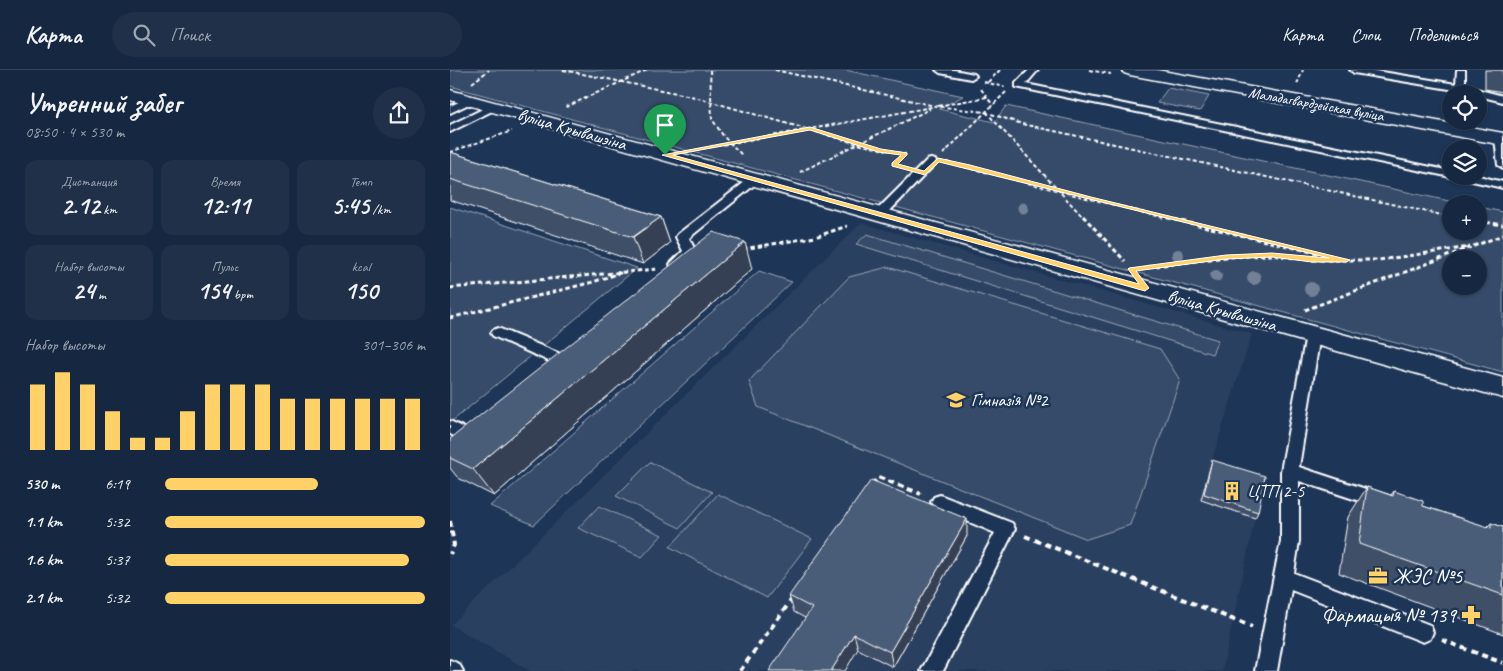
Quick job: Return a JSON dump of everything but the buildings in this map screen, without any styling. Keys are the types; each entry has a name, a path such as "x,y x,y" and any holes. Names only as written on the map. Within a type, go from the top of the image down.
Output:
{"street":[{"name":"Маладагвардзейская вуліца","path":"1130,70 1501,139"},
{"name":"вуліца Крывашэіна","path":"457,102 493,107 1503,388"}],"lane":[{"path":"940,70 971,76"},
{"path":"1034,70 1019,85 1442,172"},
{"path":"1354,70 1442,85"},
{"path":"1460,85 1461,70"},
{"path":"1487,95 1503,99"},
{"path":"450,129 493,107"},
{"path":"1501,139 1503,165"},
{"path":"880,214 931,162"},
{"path":"1487,181 1503,184"},
{"path":"667,272 690,252 677,236 764,182"},
{"path":"1266,671 1290,541 1290,470 1303,332"},
{"path":"498,333 562,356 543,372"},
{"path":"450,427 465,437"},
{"path":"1290,470 1398,506"},
{"path":"932,671 1006,529 940,502"},
{"path":"1283,578 1423,632"}],"path":[{"path":"481,76 495,70"},
{"path":"563,70 665,89 880,150 905,154 894,164 922,172"},
{"path":"450,152 527,126 647,70"},
{"path":"710,70 712,119 724,137 742,155"},
{"path":"775,70 935,106 986,112 1032,126 1442,215"},
{"path":"987,83 1000,70"},
{"path":"1295,89 1303,70"},
{"path":"981,82 1010,88 938,160 1346,260"},
{"path":"979,86 993,105"},
{"path":"702,148 987,97"},
{"path":"764,182 859,143 935,106"},
{"path":"986,112 1132,269 1145,288"},
{"path":"1487,222 1503,225"},
{"path":"736,249 815,236 852,224"},
{"path":"1303,332 1302,311 1503,234"},
{"path":"1132,269 1226,257 1272,255 1312,260 1379,260 1470,247"},
{"path":"450,318 593,282 630,270"},
{"path":"450,288 630,270 667,272"},
{"path":"867,492 878,477 940,502"},
{"path":"450,521 454,545 450,554"},
{"path":"1006,529 1261,631"},
{"path":"740,671 796,593"},
{"path":"1423,632 1503,663"}],"shaded area":[{"path":"450,70 845,70 963,96 939,109 994,122 1006,106 1442,199 1442,240 1487,240 1487,209 1503,212 1503,372 450,86"},
{"path":"1168,88 1209,96 1200,111 1157,103"},
{"path":"450,207 637,268 450,423"},
{"name":"Гімназія №2","path":"861,223 1252,334 1201,500 1255,518 1222,671 530,671 451,625"},
{"path":"867,234 1218,340 1212,354 856,244"},
{"path":"888,267 1160,349 1180,380 1130,525 1087,539 758,407 749,381 849,277"},
{"path":"759,271 792,282 534,525 490,506"},
{"path":"650,462 712,492 680,528 616,496"},
{"path":"718,494 812,539 767,598 670,547"},
{"path":"599,506 662,535 642,557 578,528"}],"place":[{"name":"Гімназія №2","path":"956,400"},
{"name":"ЦТП 2-5","path":"1232,491"},
{"name":"ЖЭС №5","path":"1378,576"},
{"name":"Фармацыя № 139","path":"1471,615"}],"route":[{"path":"810,129 880,150 905,154 894,164 925,173 938,160 1011,177 1089,199 1346,260 1312,260 1272,255 1226,257 1132,269 1145,288 665,155 810,129"}]}
